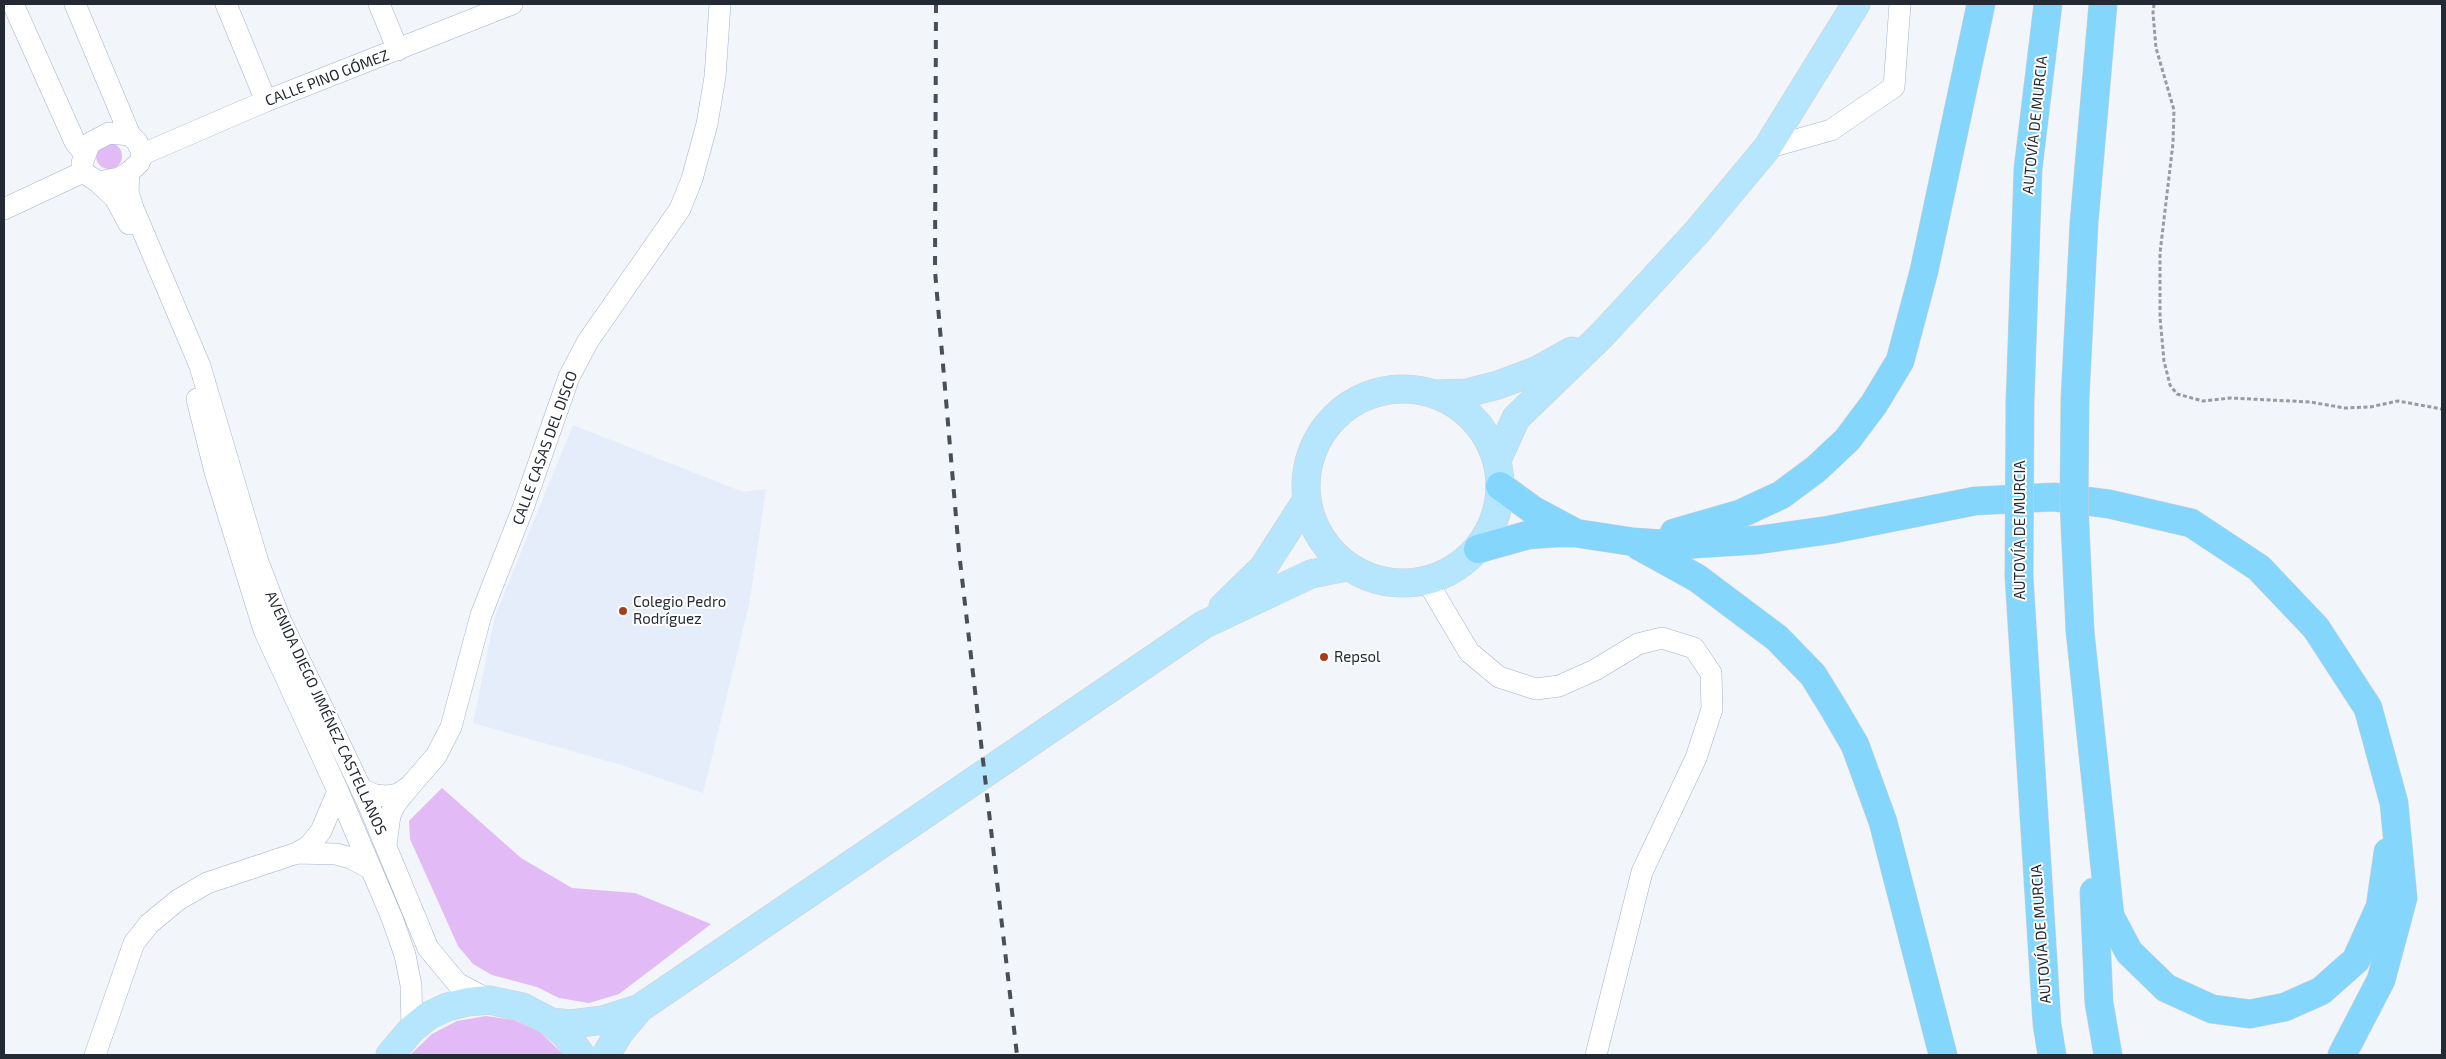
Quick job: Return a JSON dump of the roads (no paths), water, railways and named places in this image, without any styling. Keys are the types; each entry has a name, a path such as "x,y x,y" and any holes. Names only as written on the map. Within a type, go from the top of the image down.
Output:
{"highway":[{"path":"1634,542 1708,525 1740,514 1781,495 1816,469 1847,440 1874,404 1900,361 1924,271 1982,4"},
{"name":"AUTOVÍA DE MURCIA","path":"2048,4 2028,170 2020,402 2019,576 2047,1024 2052,1055"},
{"path":"2103,4 2084,223 2076,399 2074,505 2099,1003 2108,1055"},
{"path":"1499,473 1533,510 1575,533"},
{"path":"1478,549 1528,536 1575,533 1634,542 1680,545 1758,540 1829,530 1975,501 2054,497 2109,504 2191,523 2259,568 2316,628 2368,708 2394,803 2403,898 2381,980 2342,1055"},
{"path":"1634,542 1697,578 1777,638 1812,675 1834,709 1855,745 1882,822 1943,1055"},
{"path":"2080,631 2110,916 2129,952 2166,988 2212,1010 2250,1014 2284,1007 2321,992 2356,960 2380,907 2394,803"}],"main road":[{"path":"1602,335 1538,370 1498,386 1467,393 1437,394 1408,389 1380,391 1353,402 1330,420 1314,444 1306,472 1306,501 1318,534 1327,548 1346,566 1371,579 1399,584 1427,581 1455,569 1478,549 1490,530 1495,516 1499,473 1516,418 1602,335 1697,232 1767,148 1856,4"},
{"path":"1437,394 1464,410 1484,432 1499,473"},
{"path":"1204,625 1263,568 1306,501"},
{"path":"606,1055 619,1033 640,1008 1204,625 1311,574 1346,566"},
{"path":"390,1055 412,1029 428,1016 447,1007 489,1000 522,1006 551,1022 566,1035 580,1055"},
{"path":"551,1022 571,1024 603,1020 640,1008"}],"street":[{"path":"4,209 88,169 119,178 139,163 142,154 137,142 130,135 75,4"},
{"path":"226,4 266,101"},
{"path":"379,4 398,50"},
{"name":"CALLE PINO GÓMEZ","path":"142,154 266,101 512,4"},
{"name":"CALLE CASAS DEL DISCO","path":"386,846 390,815 396,803 436,756 451,727 481,615 523,508 569,377 588,341 680,209 692,179 707,124 715,78 720,4"},
{"path":"1767,148 1831,130 1894,87 1900,4"},
{"name":"AVENIDA DIEGO JIMÉNEZ CASTELLANOS","path":"11,9 88,169 124,212 175,332 196,397 215,472 264,630 338,791 369,868 392,918 405,955 411,985 412,1029"},
{"path":"88,169 90,143 98,137 109,134 130,135"},
{"name":"AVENIDA DIEGO JIMÉNEZ CASTELLANOS","path":"129,172 128,192 133,208 200,366 258,562 280,620 361,789 428,948 457,983 489,1000"},
{"path":"1427,581 1469,652 1499,678 1536,689 1560,686 1595,670 1638,644 1662,638 1694,648 1711,673 1712,708 1696,758 1642,872 1596,1055"},
{"path":"361,789 374,795 386,796 398,794 410,786"},
{"path":"95,1055 134,943 149,924 178,900 207,884 297,853 310,846 321,831 338,791"},
{"path":"297,853 336,854 351,858 369,868"}],"railway":[{"path":"936,4 935,271 959,552 1017,1055"}],"place":[{"name":"Colegio Pedro Rodríguez","path":"623,611"},
{"name":"Repsol","path":"1324,657"}]}
